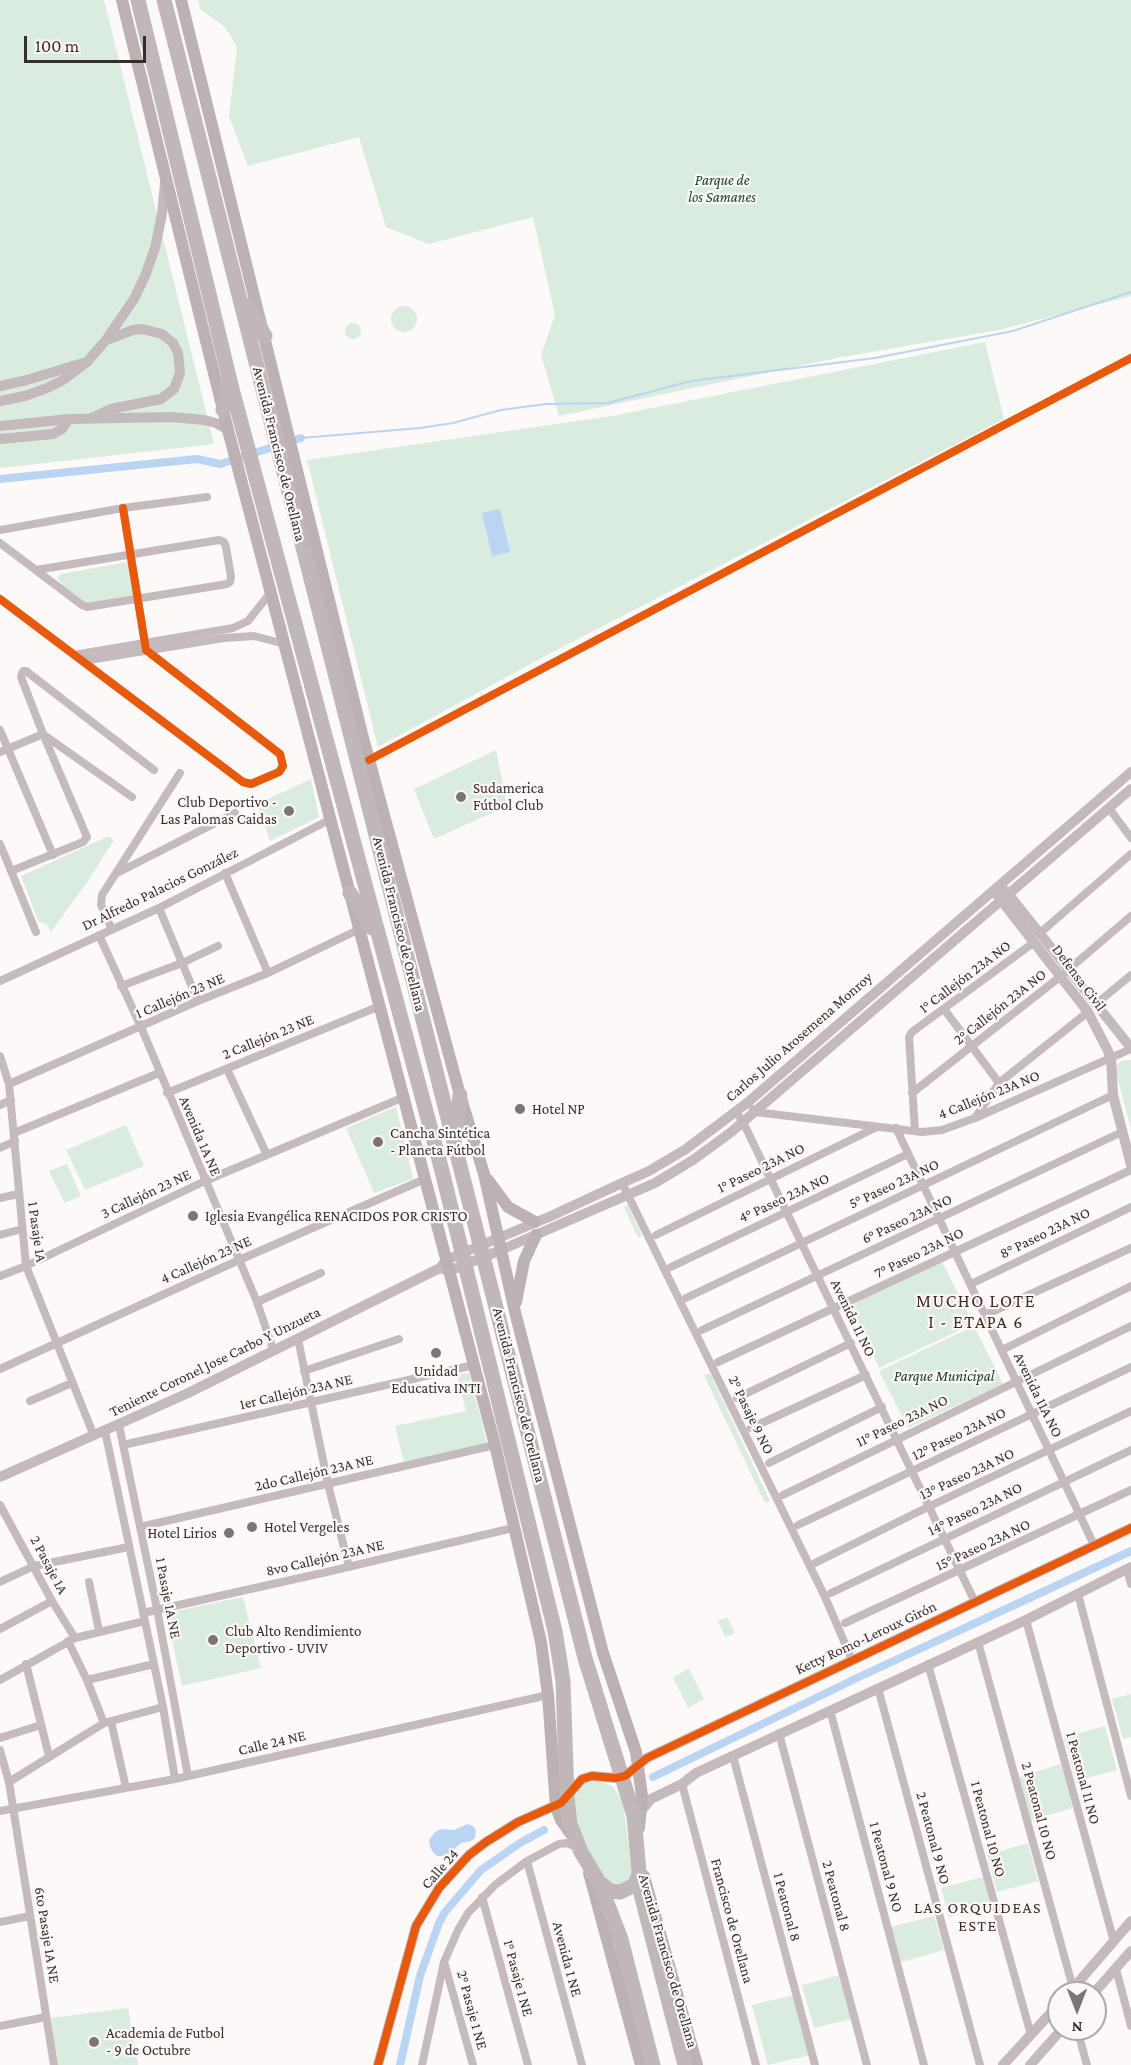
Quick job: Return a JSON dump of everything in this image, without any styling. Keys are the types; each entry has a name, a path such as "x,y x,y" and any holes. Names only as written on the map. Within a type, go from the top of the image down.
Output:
{"highway":[{"name":"Avenida Francisco de Orellana","path":"138,0 228,374 235,437 382,945 464,1259 555,1631 563,1680 561,1802 581,1851 599,1882 621,1939 653,2065"},
{"name":"Avenida Francisco de Orellana","path":"164,0 237,288 281,432 456,1150 585,1658 619,1777 634,1816 643,1905 685,2065"},
{"path":"237,288 265,336"},
{"path":"223,410 227,397 228,374"},
{"path":"350,892 382,945"},
{"path":"456,1150 460,1095"},
{"path":"599,1882 610,1891 625,1891 632,1888 637,1881 639,1857"}],"main road":[{"name":"Avenida Francisco de Orellana","path":"122,0 223,410 235,437"},
{"name":"Avenida Francisco de Orellana","path":"180,0 265,336 281,432"},
{"name":"Avenida Francisco de Orellana","path":"288,464 460,1095 484,1174 515,1312 603,1653 634,1745 638,1765 641,1811 639,1857 697,2065"},
{"name":"Avenida Francisco de Orellana","path":"247,474 285,644 404,1097 445,1266 495,1445 539,1634 561,1802"},
{"path":"484,1174 507,1207 536,1229 521,1272 515,1312"},
{"name":"Avenida Francisco de Orellana","path":"581,1851 641,2065"}],"street":[{"path":"0,401 25,396 47,388 87,362 106,340 134,299 145,276 155,248 166,176"},
{"path":"88,419 107,410 161,399 174,388 180,373 178,353 173,343 162,334 142,329 132,330 106,340"},
{"path":"369,760 1131,358"},
{"path":"0,386 27,381 74,364 87,362"},
{"path":"0,426 69,419 171,417 210,421 235,437"},
{"path":"0,439 53,434 62,429 69,419"},
{"path":"0,530 123,508 207,497"},
{"path":"0,599 243,782 252,784 279,772 283,766 280,754 145,647 123,508"},
{"path":"0,543 36,570 84,606 226,585 230,582 231,577 226,547 222,541 36,570"},
{"path":"82,661 239,626 248,621 272,592"},
{"path":"74,655 250,636 285,644"},
{"path":"7,867 53,855 83,842 87,837 21,677 23,671 26,671 154,770"},
{"path":"0,730 4,750 53,855"},
{"path":"4,750 43,734"},
{"path":"43,734 132,797"},
{"name":"Carlos Julio Arosemena Monroy","path":"536,1229 649,1171 686,1149 736,1112 1131,772"},
{"path":"112,930 100,902 102,895 180,773"},
{"name":"Carlos Julio Arosemena Monroy","path":"445,1266 655,1183 693,1160 755,1112 1131,789"},
{"path":"1108,808 1131,838"},
{"path":"116,873 235,813"},
{"name":"Dr Alfredo Palacios González","path":"0,981 159,908 331,819"},
{"path":"0,844 7,867 36,932"},
{"path":"1040,933 1131,854"},
{"path":"225,873 268,973"},
{"name":"Defensa Civil","path":"997,888 1040,933 1092,1008 1131,1048"},
{"name":"Defensa Civil","path":"1005,897 1033,943 1065,972"},
{"path":"159,908 198,1001"},
{"name":"2° Callejón 23A NO","path":"912,1094 1065,972 1131,916"},
{"name":"1 Callejón 23 NE","path":"9,1084 198,1001 268,973 360,929"},
{"name":"Avenida 1A NE","path":"99,935 141,1027 167,1094 257,1302 273,1349"},
{"name":"1° Callejón 23A NO","path":"912,1094 909,1037 912,1032 1033,943"},
{"path":"121,986 182,963 218,946"},
{"path":"975,1118 999,1083 1131,975"},
{"name":"2 Callejón 23 NE","path":"167,1094 380,1006"},
{"name":"Defensa Civil","path":"1092,1008 1111,1058 1113,1095 1131,1165"},
{"path":"944,1009 999,1083"},
{"name":"4 Callejón 23A NO","path":"755,1112 915,1131 942,1130 975,1118 1131,1048"},
{"name":"1 Pasaje 1A","path":"0,1056 9,1084 11,1100 26,1266 94,1436"},
{"path":"227,1069 267,1155"},
{"path":"0,1148 15,1137 159,1073"},
{"path":"912,1094 915,1131"},
{"name":"5° Paseo 23A NO","path":"686,1298 1113,1095"},
{"name":"3 Callejón 23 NE","path":"0,1276 26,1266 205,1181 404,1097"},
{"path":"0,1105 11,1100"},
{"path":"747,1103 755,1112"},
{"name":"Avenida 11 NO","path":"736,1112 771,1178 975,1602"},
{"name":"1° Paseo 23A NO","path":"656,1235 878,1126"},
{"name":"Avenida 11A NO","path":"896,1128 1094,1545"},
{"name":"6° Paseo 23A NO","path":"702,1330 1122,1132"},
{"name":"4° Paseo 23A NO","path":"671,1267 908,1154"},
{"name":"7° Paseo 23A NO","path":"718,1362 1131,1170"},
{"name":"4 Callejón 23 NE","path":"0,1369 239,1260 425,1179"},
{"name":"2° Pasaje 9 NO","path":"622,1183 825,1597 852,1660"},
{"path":"0,1198 18,1194"},
{"name":"8° Paseo 23A NO","path":"971,1284 1131,1207"},
{"path":"0,1235 22,1229"},
{"path":"985,1315 1131,1248"},
{"name":"Teniente Coronel Jose Carbo Y Unzueta","path":"0,1478 186,1394 445,1266"},
{"path":"257,1302 321,1273"},
{"path":"1002,1350 1131,1286"},
{"name":"11° Paseo 23A NO","path":"783,1495 1131,1326"},
{"path":"298,1339 348,1567"},
{"path":"304,1371 399,1339"},
{"path":"737,1398 851,1343"},
{"name":"1er Callejón 23A NE","path":"123,1445 474,1365"},
{"name":"12° Paseo 23A NO","path":"798,1525 1131,1367"},
{"path":"751,1428 866,1375"},
{"path":"30,1401 72,1383"},
{"path":"769,1463 882,1407"},
{"name":"13° Paseo 23A NO","path":"815,1563 1131,1411"},
{"name":"1 Pasaje 1A NE","path":"119,1425 188,1776"},
{"name":"1 Pasaje 1A NE","path":"105,1431 163,1707 175,1779"},
{"name":"2do Callejón 23A NE","path":"140,1527 495,1445"},
{"name":"14° Paseo 23A NO","path":"831,1593 1131,1450"},
{"name":"15° Paseo 23A NO","path":"845,1623 1131,1490"},
{"name":"2 Pasaje 1A","path":"0,1505 72,1639 87,1680 107,1722 126,1788"},
{"name":"8vo Callejón 23A NE","path":"0,1680 72,1639 144,1617 157,1609 513,1528"},
{"name":"Ketty Romo-Leroux Girón","path":"619,1777 647,1758 1131,1528"},
{"path":"0,1582 34,1566 129,1547"},
{"path":"641,1811 651,1799 682,1784 696,1773 1026,1620 1129,1568 1131,1584"},
{"path":"89,1582 99,1631"},
{"path":"1078,1594 1131,1796"},
{"path":"0,1629 52,1601"},
{"name":"1 Peatonal 11 NO","path":"1026,1620 1114,1942"},
{"name":"2 Peatonal 10 NO","path":"978,1642 1068,1981"},
{"path":"26,1664 49,1756"},
{"path":"87,1680 154,1664"},
{"name":"1 Peatonal 10 NO","path":"928,1664 1031,2035"},
{"name":"2 Peatonal 9 NO","path":"879,1688 980,2065"},
{"name":"Calle 24 NE","path":"0,1811 175,1779 548,1695"},
{"path":"9,1782 107,1722 163,1707"},
{"name":"1 Peatonal 9 NO","path":"830,1710 924,2065"},
{"path":"0,1738 41,1725"},
{"name":"2 Peatonal 8","path":"779,1733 867,2065"},
{"name":"6to Pasaje 1A NE","path":"0,1754 9,1782 14,1809 54,2065"},
{"name":"1 Peatonal 8","path":"733,1756 815,2065"},
{"name":"Calle 24","path":"378,2065 416,1926 438,1888 469,1855 486,1842 518,1822 561,1802 582,1779 598,1775 619,1777"},
{"name":"Francisco de Orellana","path":"682,1784 756,2065"},
{"path":"422,2065 444,1962 468,1913 482,1897 527,1861 563,1843 574,1845 581,1851"},
{"name":"Avenida 1 NE","path":"527,1861 582,2065"},
{"name":"1° Pasaje 1 NE","path":"482,1897 528,2065"},
{"path":"0,1922 30,1916"},
{"path":"1080,1981 1131,1922"},
{"path":"1105,1981 1131,1951"},
{"name":"2° Pasaje 1 NE","path":"444,1962 473,2065"},
{"path":"1116,1969 1131,2026"},
{"path":"0,2026 46,2017"},
{"path":"1003,2065 1047,2017"},
{"path":"1032,2064 1052,2041"},
{"path":"1080,2041 1087,2065"}],"green space":[{"path":"0,0 104,0 214,444 0,468"},
{"name":"Parque de los Samanes","path":"198,0 1131,0 1131,296 999,330 837,358 559,416 541,355 555,315 533,217 429,244 386,227 359,137 248,166 229,116 237,47 225,27 200,9"},
{"path":"404,306 413,310 417,319 413,328 404,332 395,328 391,319 395,310"},
{"path":"353,323 359,325 361,331 359,337 353,339 347,337 345,331 347,325"},
{"path":"985,342 1004,419 549,654 378,747 307,460 612,416"},
{"path":"132,561 137,596 90,606 64,587 57,578 61,574"},
{"name":"Sudamerica Fútbol Club","path":"496,750 507,806 434,839 414,789"},
{"name":"Club Deportivo - Las Palomas Caidas","path":"311,779 319,817 270,841 257,804"},
{"path":"109,836 114,840 51,932 47,925 38,921 21,876"},
{"path":"1131,1060 1131,1129 1115,1069 1118,1063"},
{"name":"Cancha Sintética - Planeta Fútbol","path":"396,1107 413,1179 374,1193 346,1128"},
{"path":"126,1125 144,1166 85,1190 66,1150"},
{"path":"67,1164 81,1196 65,1203 49,1171"},
{"path":"628,1205 642,1236 638,1238 624,1207"},
{"path":"942,1261 973,1324 879,1368 850,1304"},
{"name":"Parque Municipal","path":"974,1326 1003,1384 908,1428 879,1371"},
{"path":"469,1373 487,1443 404,1462 395,1426 466,1411 457,1375"},
{"path":"710,1373 770,1501 765,1503 704,1375"},
{"name":"Club Alto Rendimiento Deportivo - UVIV","path":"243,1597 261,1668 182,1686 166,1613"},
{"path":"727,1617 735,1633 725,1637 718,1621"},
{"path":"689,1669 704,1699 688,1708 673,1677"},
{"path":"1131,1694 1131,1737 1123,1739 1112,1699"},
{"path":"1105,1726 1117,1770 1076,1781 1064,1737"},
{"path":"1061,1764 1073,1808 1031,1820 1019,1777"},
{"path":"597,1781 612,1786 620,1797 624,1810 632,1872 630,1880 623,1885 605,1883 577,1829 573,1800 575,1794 585,1783"},
{"path":"1028,1843 1038,1881 997,1892 987,1855"},
{"path":"983,1877 991,1906 949,1917 941,1888"},
{"path":"934,1916 944,1950 901,1962 891,1927"},
{"path":"840,1975 852,2019 814,2028 802,1985"},
{"path":"794,1995 811,2055 768,2065 752,2005"},
{"name":"Academia de Futbol - 9 de Octubre","path":"128,2008 138,2065 58,2065 51,2018"}],"water":[{"path":"500,509 510,552 492,556 482,513"},
{"path":"467,1824 476,1830 475,1838 461,1843 443,1856 437,1856 433,1852 429,1840 435,1832 441,1829 454,1830"}],"waterway":[{"path":"301,438 420,428 453,423 501,410 546,404 608,403 691,381 875,358 1013,331 1131,292"},
{"path":"0,479 197,459 220,464 301,438"},
{"path":"653,1777 859,1677 1131,1551"},
{"path":"400,2065 420,1976 445,1912 481,1870 520,1843 544,1830"}],"cycle path":[{"path":"369,760 1131,358"},
{"path":"0,599 243,782 251,784 279,772 283,766 280,754 146,650 123,508"},
{"path":"378,2065 416,1926 439,1888 469,1855 486,1842 518,1822 561,1803 582,1779 592,1776 616,1778 625,1776 647,1758 1131,1528"}],"place":[{"name":"Sudamerica Fútbol Club","path":"461,797"},
{"name":"Club Deportivo - Las Palomas Caidas","path":"289,811"},
{"name":"Hotel NP","path":"520,1109"},
{"name":"Cancha Sintética - Planeta Fútbol","path":"378,1142"},
{"name":"Iglesia Evangélica RENACIDOS POR CRISTO","path":"193,1216"},
{"name":"Unidad Educativa INTI","path":"436,1353"},
{"name":"Hotel Vergeles","path":"252,1527"},
{"name":"Hotel Lirios","path":"229,1533"},
{"name":"Club Alto Rendimiento Deportivo - UVIV","path":"213,1640"},
{"name":"Academia de Futbol - 9 de Octubre","path":"94,2042"}],"district":[{"name":"MUCHO LOTE I - ETAPA 6","path":"976,1311"},
{"name":"LAS ORQUIDEAS ESTE","path":"978,1917"}]}
